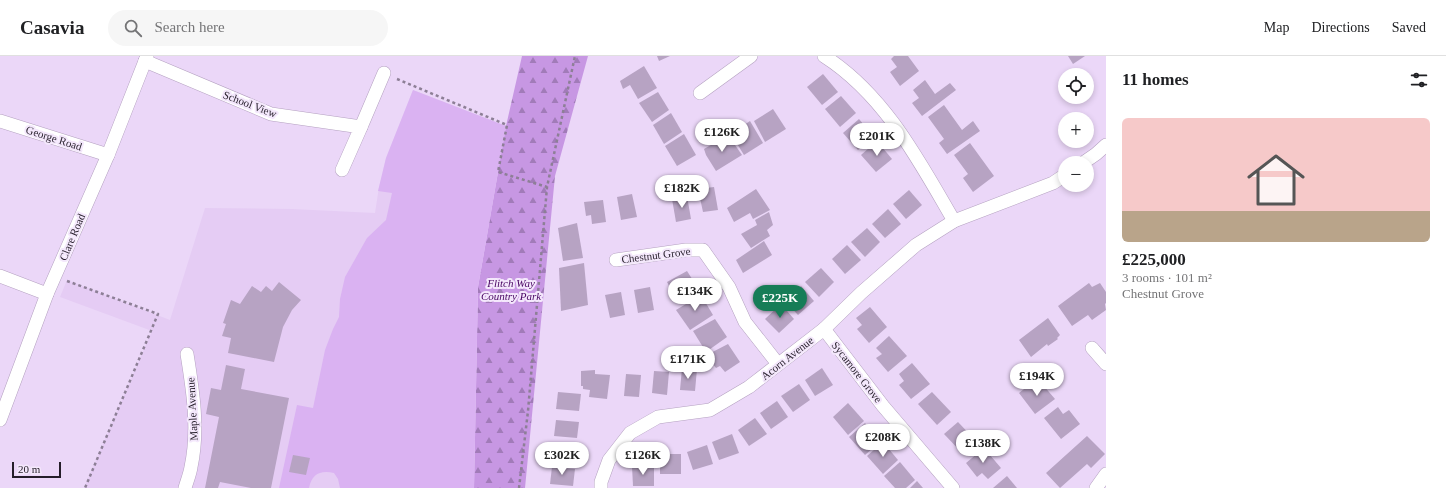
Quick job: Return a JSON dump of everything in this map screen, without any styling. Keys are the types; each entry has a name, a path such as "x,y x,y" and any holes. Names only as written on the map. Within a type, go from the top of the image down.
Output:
{"street":[{"path":"700,93 751,56"},
{"path":"824,56 834,62 864,87 893,123 918,159 954,221"},
{"name":"School View","path":"146,58 271,114 360,127"},
{"name":"Clare Road","path":"0,420 47,294 108,154 146,58"},
{"path":"342,170 384,73"},
{"name":"George Road","path":"0,120 108,154"},
{"path":"1093,156 1106,145"},
{"name":"Acorn Avenue","path":"601,488 601,482 609,460 630,434 658,417 710,410 749,387 824,329 861,293 916,245 954,221 1054,183 1058,180"},
{"name":"Chestnut Grove","path":"616,260 686,250 703,250 729,287 745,322 778,364"},
{"path":"0,276 47,294"},
{"name":"Sycamore Grove","path":"824,329 883,406 953,488"},
{"path":"1092,348 1106,364"},
{"name":"Maple Avenue","path":"184,488 191,468 195,429 193,396 187,354"},
{"path":"1096,488 1106,474"}],"path":[{"path":"519,488 528,410 547,187 575,56"},
{"path":"384,73 507,124 498,172 547,187"},
{"path":"55,277 158,314 85,488"}],"shaded area":[{"path":"413,90 506,126 478,287 474,488 84,488 152,331 60,297 67,280 170,320 205,208 292,209 375,213 386,158"},
{"path":"413,90 506,126 478,287 474,488 340,488 338,479 334,473 325,472 317,474 312,479 309,488 279,488 297,405 313,408 325,350 339,317 340,299 345,277 367,238 386,220 392,193 378,191 386,158"}],"green space":[{"name":"Flitch Way Country Park","path":"522,56 588,56 555,176 525,488 474,488 478,287 506,126"}],"building":[{"path":"657,56 670,56 659,61"},
{"path":"894,56 908,56 919,71 900,86 890,72 897,67 891,59"},
{"path":"1068,56 1085,56 1073,64"},
{"path":"644,66 657,88 638,99 630,85 623,89 620,81"},
{"path":"823,74 838,92 822,105 807,87"},
{"path":"925,80 935,94 950,83 956,90 922,116 912,103 919,98 913,90"},
{"path":"658,92 669,110 652,122 639,103"},
{"path":"841,96 856,113 840,127 825,109"},
{"path":"944,105 962,130 973,121 980,131 947,154 939,143 944,139 928,117"},
{"path":"773,109 786,129 765,142 754,121"},
{"path":"671,113 682,132 664,144 653,125"},
{"path":"859,119 874,137 858,150 843,133"},
{"path":"750,121 763,143 744,155 731,134"},
{"path":"684,134 696,155 677,166 665,146"},
{"path":"728,135 742,155 716,171 704,149"},
{"path":"877,141 892,159 876,172 861,155"},
{"path":"970,143 994,176 973,192 963,178 968,174 954,155"},
{"path":"714,187 718,210 703,212 698,189"},
{"path":"756,189 770,210 753,219 750,213 734,222 727,208"},
{"path":"909,190 922,205 906,219 893,204"},
{"path":"632,194 637,217 621,220 617,197"},
{"path":"687,196 691,219 676,222 672,199"},
{"path":"603,200 606,222 592,224 591,215 586,216 584,202"},
{"path":"888,209 901,224 885,238 872,224"},
{"path":"769,212 773,225 767,230 770,236 751,248 741,234 757,225 755,220"},
{"path":"577,223 583,258 563,261 558,228"},
{"path":"867,228 880,242 865,257 851,242"},
{"path":"764,241 772,255 743,273 736,260"},
{"path":"847,245 861,260 845,274 832,259"},
{"path":"584,263 588,305 561,311 559,268"},
{"path":"821,268 834,282 819,297 805,282"},
{"path":"687,271 696,285 675,297 667,282"},
{"path":"279,282 301,300 292,310 283,327 274,362 228,353 231,338 222,336 226,324 223,323 231,300 240,304 252,286 261,292 266,286 272,291"},
{"path":"1089,283 1092,287 1100,283 1106,292 1106,310 1092,320 1088,315 1072,326 1058,306"},
{"path":"801,286 814,301 798,315 785,301"},
{"path":"650,287 654,310 638,313 634,290"},
{"path":"621,292 625,315 610,318 605,295"},
{"path":"701,295 713,315 690,330 676,310"},
{"path":"781,304 794,319 779,333 765,319"},
{"path":"870,307 887,327 869,343 857,329 862,325 856,318"},
{"path":"1048,318 1060,335 1057,338 1058,339 1048,346 1047,344 1031,357 1019,340"},
{"path":"715,319 727,337 706,352 693,331"},
{"path":"889,336 907,356 888,372 876,358 882,354 876,348"},
{"path":"728,344 740,362 725,372 720,366 716,368 712,363 704,367 699,359"},
{"path":"912,363 930,384 911,399 899,385 904,381 899,374"},
{"path":"226,365 245,369 241,389 289,398 271,488 251,488 220,482 218,488 205,488 219,417 206,414 211,388 221,390"},
{"path":"682,368 697,369 695,391 680,390"},
{"path":"822,368 833,385 815,396 805,380"},
{"path":"595,370 595,374 610,375 607,399 589,397 590,390 583,389 583,386 581,386 581,371"},
{"path":"654,371 669,372 667,395 652,393"},
{"path":"626,374 641,375 639,397 624,396"},
{"path":"1033,382 1038,388 1043,385 1055,399 1035,414 1019,393"},
{"path":"799,384 810,400 793,412 781,396"},
{"path":"558,392 581,394 579,411 556,409"},
{"path":"932,392 951,412 937,425 918,404"},
{"path":"777,401 788,417 771,429 760,413"},
{"path":"848,403 864,421 848,435 833,417"},
{"path":"1058,407 1063,414 1069,410 1080,424 1061,439 1044,418"},
{"path":"755,418 767,434 749,446 738,430"},
{"path":"556,420 579,422 577,438 554,436"},
{"path":"958,422 977,442 963,454 944,434"},
{"path":"865,423 881,441 865,455 849,437"},
{"path":"732,434 739,453 719,460 712,442"},
{"path":"1087,436 1105,454 1091,468 1087,464 1060,488 1046,473"},
{"path":"883,442 898,460 883,474 867,456"},
{"path":"707,445 713,464 693,470 687,452"},
{"path":"554,448 577,450 575,466 552,464"},
{"path":"984,448 1001,468 988,479 982,473 977,477 966,463"},
{"path":"660,454 681,454 681,474 660,474"},
{"path":"293,455 310,458 306,475 289,472"},
{"path":"900,462 915,480 906,488 895,488 884,476"},
{"path":"632,466 654,466 654,486 633,486"},
{"path":"552,467 575,469 573,486 550,484"},
{"path":"1007,476 1017,488 993,488"},
{"path":"917,481 923,488 910,488"}]}
